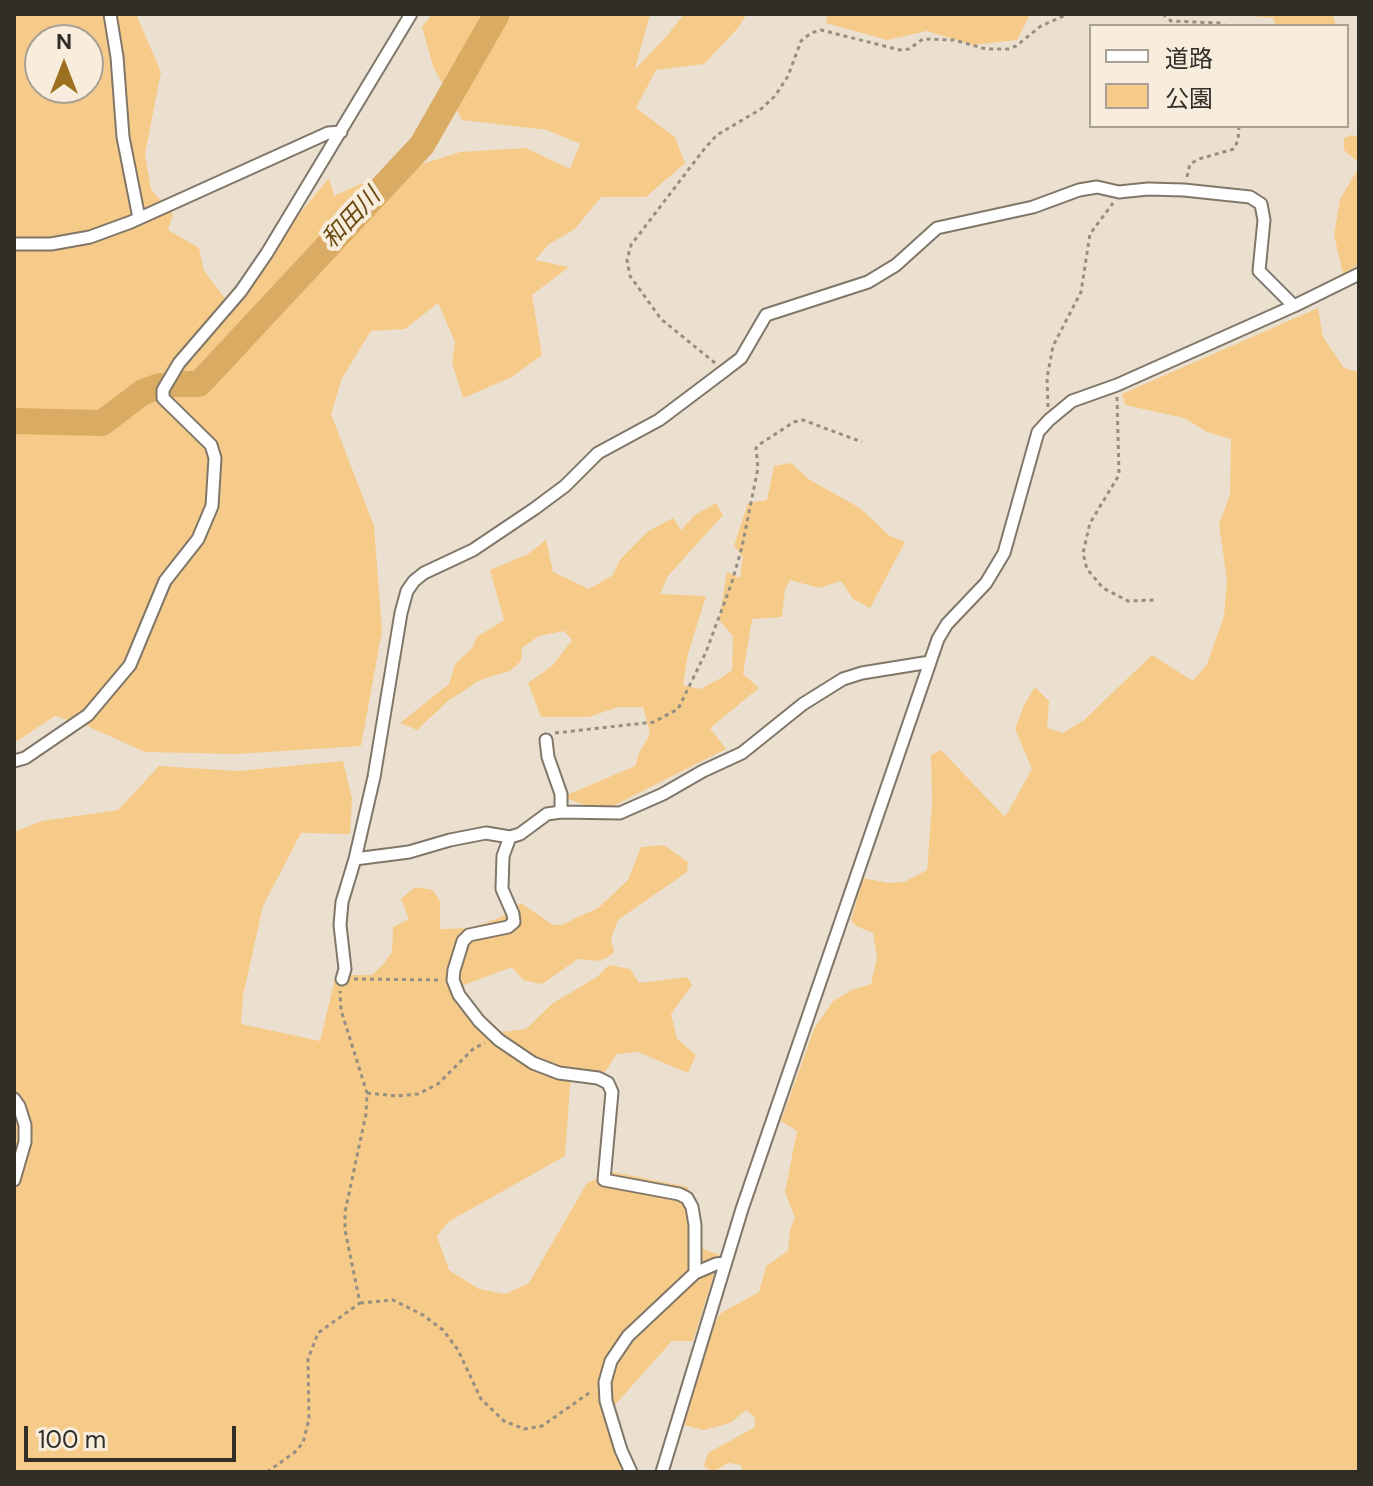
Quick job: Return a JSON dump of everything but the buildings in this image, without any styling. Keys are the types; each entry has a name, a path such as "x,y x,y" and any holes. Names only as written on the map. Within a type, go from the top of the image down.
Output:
{"street":[{"path":"110,14 117,57 123,137 139,218"},
{"path":"14,761 25,758 88,715 130,665 165,581 198,539 212,506 215,458 211,445 163,398 163,390 186,354 241,291 267,253 411,14"},
{"path":"14,244 51,244 90,237 328,133 341,132"},
{"path":"342,979 345,969 340,925 342,902 374,777 407,591 424,573 473,550 534,509 565,486 598,453 659,420 741,358 766,315 868,282 896,265 937,228 1033,207 1079,190 1097,187 1119,192 1184,190 1250,197 1261,204 1264,220 1259,271 1294,306"},
{"path":"662,1472 725,1263 938,639 947,624 986,583 1004,553 1038,432 1072,401 1117,385 1359,274"},
{"path":"355,859 409,852 486,833 510,837 520,834 547,814 620,813 742,753 803,704 843,679 930,662"},
{"path":"546,740 548,757 561,794 561,812"},
{"path":"510,837 503,856 502,889 514,922 508,927 469,935 463,941 453,980 459,995 499,1040 533,1063 559,1073 598,1078 608,1083 612,1092 604,1180 687,1198 695,1225 695,1273"},
{"path":"14,1099 25,1125 25,1142 14,1180"},
{"path":"631,1472 606,1401 605,1382 611,1361 628,1336 695,1273 725,1263"}],"path":[{"path":"724,371 661,319 630,276 627,260 631,245 711,141 761,109 775,96 788,76 801,41 821,30 900,50 909,49 923,39 954,40 986,49 1008,49 1041,26 1068,14"},
{"path":"1163,14 1171,21 1222,24"},
{"path":"1184,190 1190,164 1234,149 1239,128"},
{"path":"1049,420 1047,378 1053,346 1081,292 1090,234 1119,192"},
{"path":"1117,385 1119,475 1090,523 1083,553 1087,569 1103,588 1128,601 1154,600"},
{"path":"546,740 553,733 570,729 654,722 678,709 706,652 732,582 758,468 756,448 760,444 794,422 803,420 862,442"},
{"path":"360,1303 345,1230 345,1212 366,1114 367,1093 341,1010 342,979 453,980"},
{"path":"367,1093 397,1096 418,1094 438,1084 474,1048 499,1040"},
{"path":"267,1472 303,1443 309,1419 308,1359 318,1333 360,1303 393,1300 423,1315 443,1330 458,1350 481,1399 504,1421 524,1429 533,1430 542,1426 605,1382"}],"green space":[{"path":"14,14 136,14 161,72 145,154 151,189 173,215 168,230 199,248 204,271 227,301 329,178 334,196 358,185 460,152 526,148 570,169 580,144 547,130 462,120 433,66 422,27 432,14 650,14 635,69 684,14 747,14 704,64 656,70 636,108 675,137 685,163 646,197 601,197 575,229 548,245 535,260 569,267 532,295 542,355 512,377 463,398 452,363 455,342 438,303 405,329 371,331 342,378 331,414 374,526 382,631 361,746 236,754 145,752 85,725 55,716 14,743"},
{"path":"828,14 1030,14 1017,40 973,45 927,31 887,40 826,23"},
{"path":"1231,14 1333,14 1336,24 1275,24 1273,18"},
{"path":"1351,135 1359,137 1359,163 1344,150 1344,138"},
{"path":"1359,167 1359,264 1343,274 1334,235 1340,199"},
{"path":"1318,308 1323,337 1344,368 1359,372 1359,1472 743,1472 741,1465 728,1463 713,1472 704,1466 708,1453 755,1427 755,1418 746,1410 730,1423 704,1430 684,1425 714,1324 721,1313 759,1292 766,1266 788,1251 790,1229 795,1218 785,1192 797,1131 781,1121 814,1029 833,1001 871,984 877,958 873,933 856,926 851,920 863,878 888,883 904,882 927,870 932,804 931,755 941,750 1005,817 1032,769 1015,729 1035,687 1049,701 1047,728 1063,733 1084,720 1152,655 1193,681 1207,664 1224,616 1227,580 1219,524 1230,495 1231,439 1207,432 1184,418 1125,405 1122,394"},
{"path":"791,463 810,480 860,508 890,536 905,542 870,608 853,599 841,581 819,588 790,580 785,590 782,617 752,619 743,674 759,688 710,728 726,749 613,806 588,806 562,797 635,766 650,734 643,707 618,707 589,717 541,717 528,683 553,665 572,640 564,631 539,636 522,648 521,661 510,671 480,680 448,701 417,730 400,723 449,684 455,664 472,648 477,637 504,620 490,570 528,554 546,540 553,572 589,589 613,575 620,560 647,532 673,518 681,530 695,515 716,503 723,515 668,576 660,594 706,596 688,654 683,685 700,689 721,678 732,670 733,636 719,620 727,572 740,578 743,557 734,546 748,503 767,500 774,466"},
{"path":"343,761 352,798 350,834 301,833 263,906 243,996 241,1024 320,1041 336,975 372,975 384,963 392,952 393,927 409,919 401,899 415,887 433,890 440,901 440,929 472,928 501,917 521,903 553,925 561,925 598,908 628,880 641,847 664,845 688,862 687,872 618,920 611,939 614,952 607,958 596,961 578,959 542,984 523,980 512,967 459,987 476,1017 502,1032 526,1029 553,1003 597,977 609,965 630,969 639,983 687,977 692,985 671,1014 677,1039 696,1055 688,1073 638,1052 617,1054 604,1073 571,1071 565,1156 448,1222 437,1236 449,1270 479,1289 505,1294 529,1283 587,1183 613,1172 688,1187 692,1245 720,1255 693,1341 672,1341 606,1415 628,1472 14,1472 14,1133 18,1112 14,1102 14,832 42,821 118,810 159,766 238,771"}],"waterway":[{"name":"和田川","path":"172,384 199,384 422,145 497,14"},
{"name":"和田川","path":"14,421 102,423 143,392 160,386"}]}
